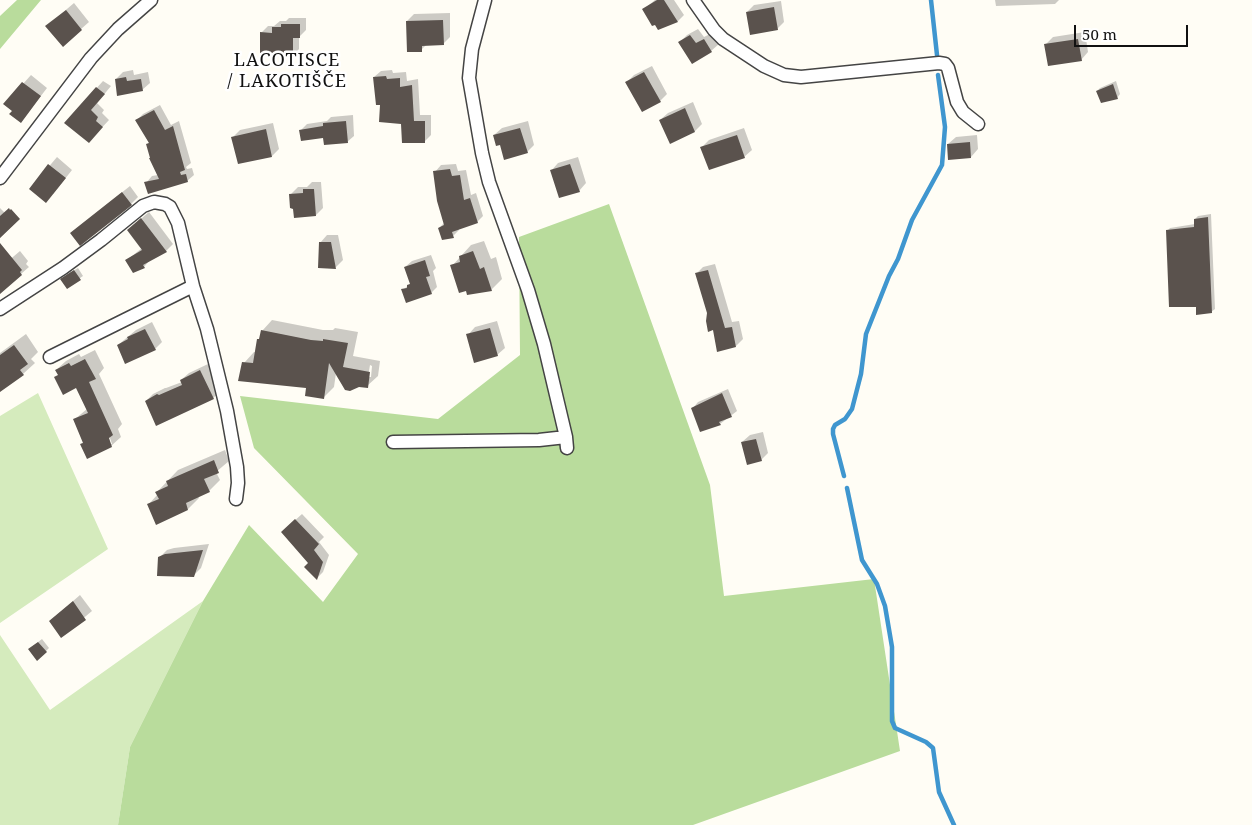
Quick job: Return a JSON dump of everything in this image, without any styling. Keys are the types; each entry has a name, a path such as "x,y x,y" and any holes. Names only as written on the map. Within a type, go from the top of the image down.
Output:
{"street":[{"path":"0,178 91,58 118,29 151,0"},
{"path":"393,442 539,440 567,442 544,344 489,182 482,153 469,78 472,49 485,0"},
{"path":"693,0 714,30 723,39 764,66 784,75 801,77 819,76 945,64 948,68 957,102 963,112 978,124"},
{"path":"0,309 64,268 144,206 154,202 165,204 174,213 193,286 207,329 227,411 237,467 236,499"},
{"path":"50,357 193,286"}],"green space":[{"path":"17,0 41,0 0,49 0,16"},
{"path":"609,204 710,485 724,596 874,579 900,751 693,825 118,825 130,747 203,601 249,525 323,602 358,554 254,448 240,396 438,419 520,355 519,237"},
{"path":"38,393 108,549 0,623 0,416"},
{"path":"203,601 130,747 118,825 0,825 0,635 50,710"}],"building":[{"path":"657,0 664,0 678,22 658,30 655,25 652,26 642,9"},
{"path":"774,7 778,30 750,35 746,12"},
{"path":"66,10 82,30 63,47 45,26"},
{"path":"443,20 444,45 422,46 422,52 407,52 406,21"},
{"path":"281,24 300,24 300,38 293,38 293,57 281,57 281,53 260,53 260,32 272,33 272,27 281,27"},
{"path":"690,35 696,43 704,39 712,52 692,64 678,42"},
{"path":"1078,39 1082,61 1048,66 1044,44"},
{"path":"644,72 661,102 642,112 625,82"},
{"path":"386,76 387,79 400,78 400,87 412,85 414,121 425,121 425,143 402,143 401,124 379,122 380,105 376,105 373,77"},
{"path":"126,77 127,81 141,79 143,91 117,96 115,79"},
{"path":"22,82 41,96 21,123 9,114 12,111 3,104"},
{"path":"1113,84 1118,99 1101,103 1096,91"},
{"path":"96,87 105,94 91,110 98,117 96,121 103,127 89,143 64,123"},
{"path":"685,108 695,132 670,144 659,120"},
{"path":"154,110 165,130 173,126 185,170 180,172 181,175 186,174 188,182 148,194 144,182 159,179 149,158 146,144 149,143 135,120"},
{"path":"346,121 348,143 324,145 323,138 301,141 299,130 323,126 323,123"},
{"path":"520,128 528,153 504,160 500,145 496,146 493,135"},
{"path":"266,129 272,157 238,164 231,137"},
{"path":"737,135 745,158 709,170 700,147"},
{"path":"970,142 971,158 948,160 947,144"},
{"path":"48,164 66,178 46,203 29,189"},
{"path":"570,164 580,192 559,198 550,170"},
{"path":"450,169 452,176 460,175 464,200 470,198 478,223 452,232 454,238 442,240 438,228 444,225 437,201 433,171"},
{"path":"303,189 314,189 316,216 294,218 293,209 290,208 289,194 303,193"},
{"path":"122,192 132,205 80,246 70,233"},
{"path":"9,208 20,219 0,238 0,216"},
{"path":"1208,217 1212,313 1196,315 1196,307 1169,307 1166,230 1194,227 1194,219"},
{"path":"141,218 167,252 143,265 145,268 133,273 125,260 142,250 127,230"},
{"path":"319,242 331,242 336,269 318,268"},
{"path":"0,243 22,270 20,272 22,275 0,294"},
{"path":"473,251 480,269 484,267 492,291 467,295 466,291 459,293 450,265 460,262 459,256"},
{"path":"425,260 430,276 426,277 432,294 406,303 401,289 407,288 407,285 410,284 404,267"},
{"path":"74,270 81,280 67,289 60,279"},
{"path":"708,270 725,328 732,327 736,347 717,352 713,330 708,332 707,313 695,273"},
{"path":"490,328 498,356 474,363 466,334"},
{"path":"145,329 156,350 125,364 117,345 128,339 127,337"},
{"path":"261,330 311,340 323,341 323,339 348,343 343,367 370,372 368,388 359,387 350,391 345,390 329,363 324,399 305,396 306,388 238,381 242,362 253,363 257,339 259,339"},
{"path":"14,345 28,364 20,370 24,375 0,392 0,355"},
{"path":"85,359 96,379 89,382 113,435 109,438 112,447 87,459 80,444 83,443 73,419 88,413 76,388 63,395 54,377 58,375 55,370 69,363 71,366"},
{"path":"200,370 214,399 156,426 145,401 157,394 159,395 182,385 180,380"},
{"path":"722,393 732,417 719,422 721,425 700,432 691,408"},
{"path":"756,439 762,461 747,465 741,442"},
{"path":"214,460 219,473 204,479 210,492 186,503 188,510 156,525 147,504 159,499 155,492 168,486 166,481"},
{"path":"295,519 319,544 314,550 323,562 317,580 304,567 308,563 281,532"},
{"path":"203,550 194,577 157,576 158,557 165,554"},
{"path":"73,601 86,620 61,638 49,621"},
{"path":"38,642 47,652 37,661 28,649"}],"waterway":[{"path":"931,0 937,55"},
{"path":"844,476 833,429 835,425 845,419 852,409 861,374 866,334 889,276 898,259 912,220 942,165 945,127 938,75"},
{"path":"847,488 862,560 877,584 885,606 892,647 892,721 895,728 926,742 933,748 939,792 954,825"}],"district":[{"name":"LACOTISCE / LAKOTIŠČE","path":"287,71"}]}
